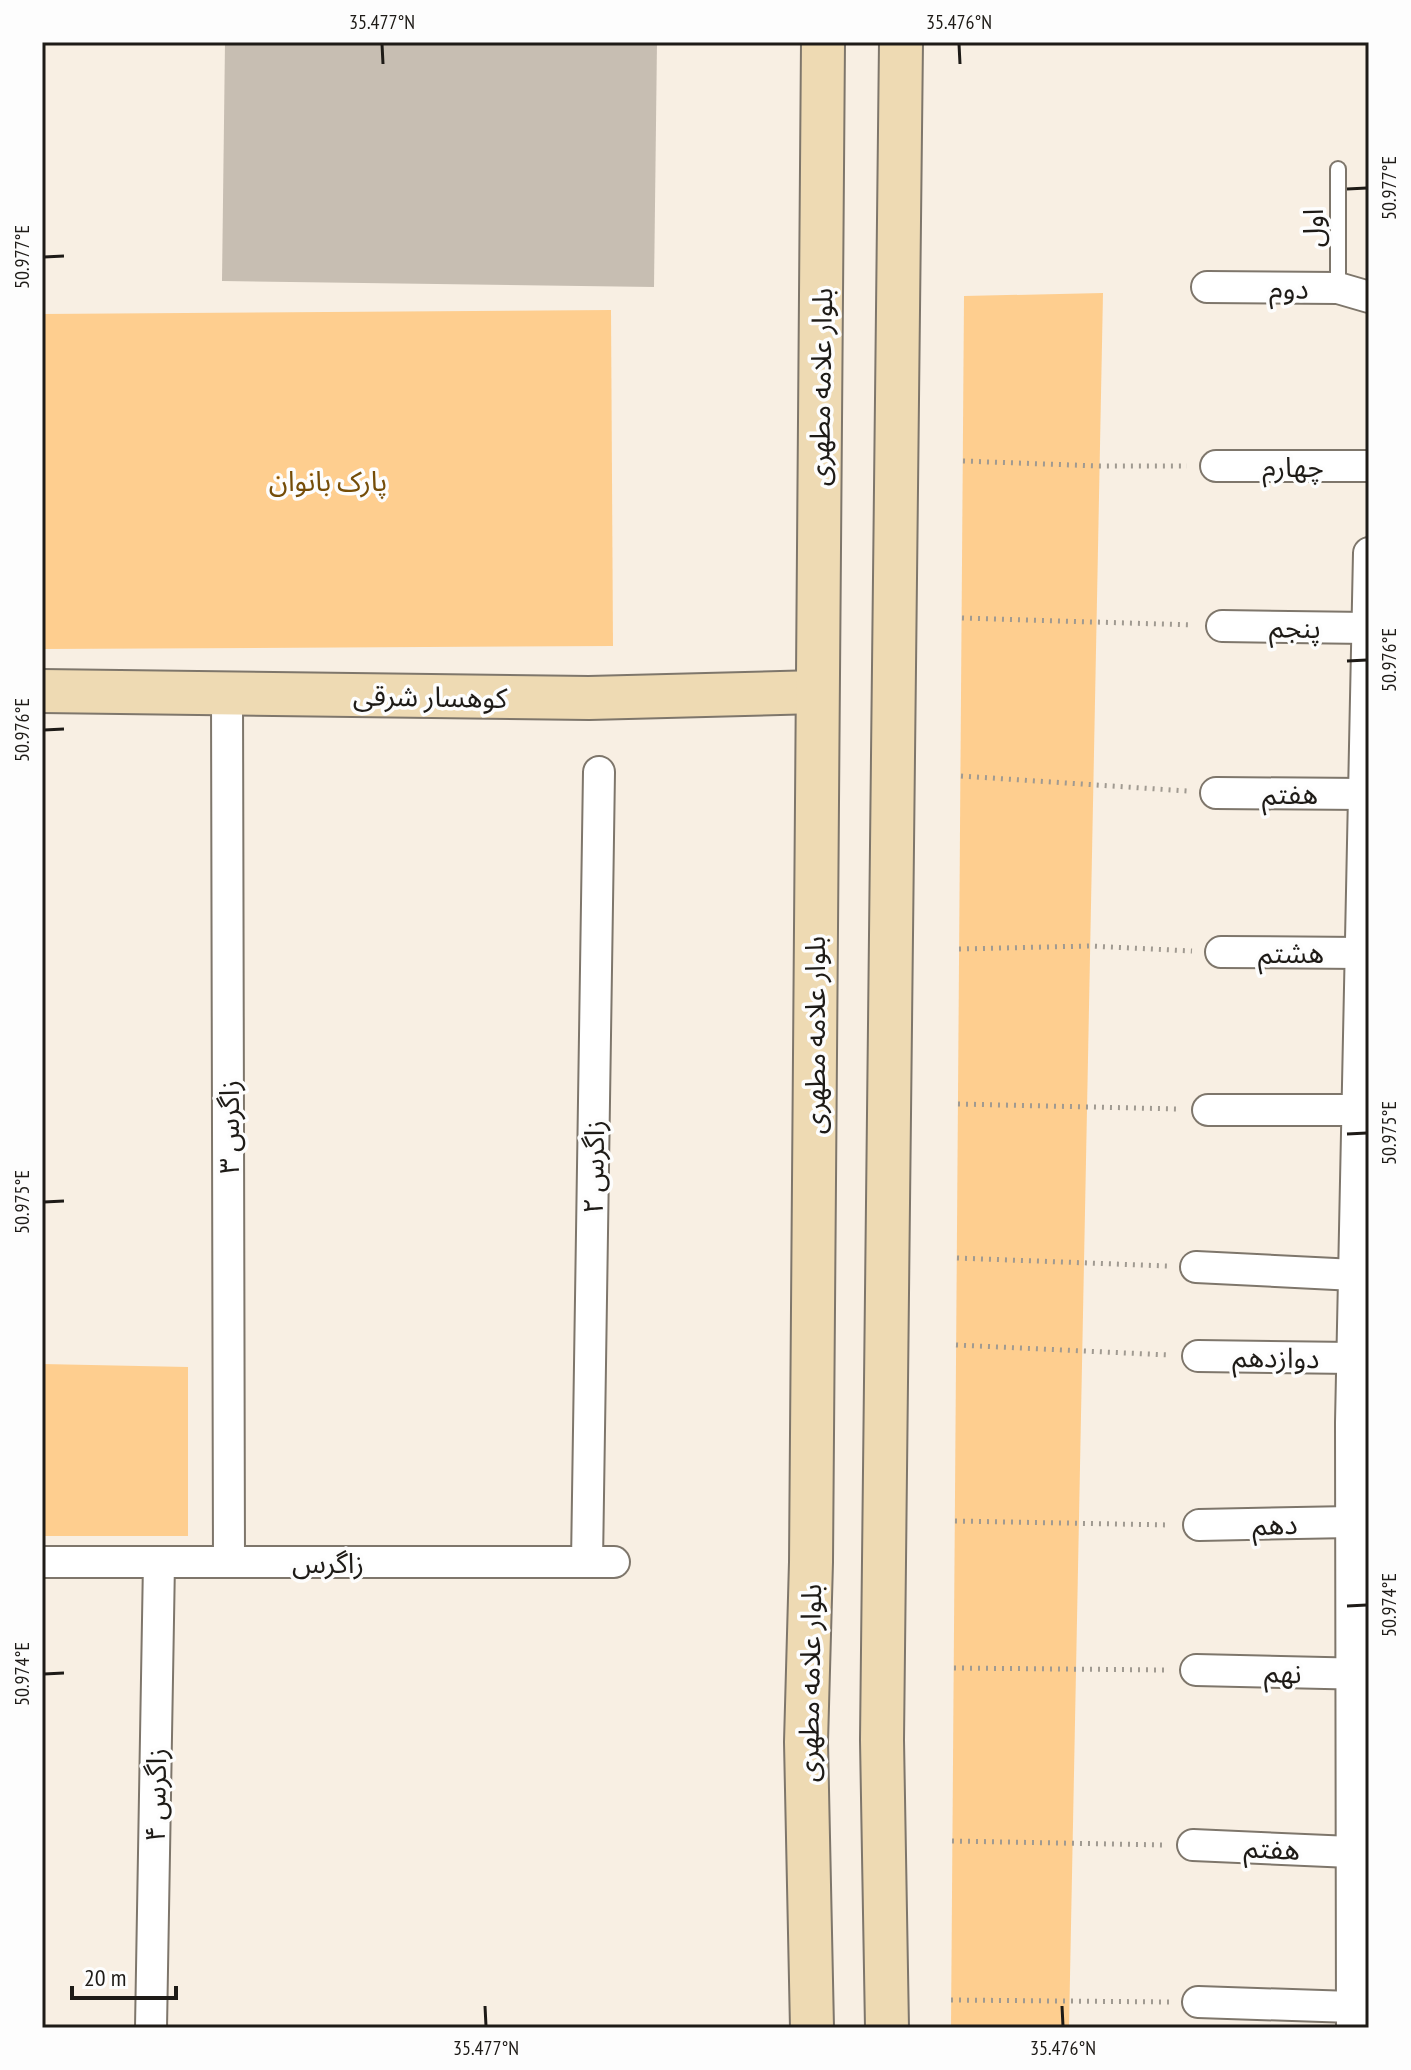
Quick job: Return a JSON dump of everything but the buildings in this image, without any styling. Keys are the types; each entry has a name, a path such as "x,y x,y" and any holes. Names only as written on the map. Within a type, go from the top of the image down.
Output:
{"main road":[{"name":"بلوار علامه مطهری","path":"812,2028 806,1742 811,1546 823,42"},
{"path":"887,2028 882,1740 901,42"},
{"name":"کوهسار شرقی","path":"42,691 589,698 817,692"}],"street":[{"name":"دوم","path":"1207,287 1338,288 1369,297"},
{"name":"چهارم","path":"1216,466 1369,466"},
{"path":"1198,2002 1352,2018 1360,1971 1351,1852 1360,1674 1351,1522 1360,1423 1353,1358 1364,960 1369,553"},
{"name":"پنجم","path":"1222,626 1368,628"},
{"name":"زاگرس ۳","path":"227,693 229,1562"},
{"name":"زاگرس ۲","path":"599,772 600,1562"},
{"name":"هفتم","path":"1216,793 1364,794"},
{"name":"هشتم","path":"1221,952 1364,960"},
{"path":"1208,1110 1358,1110"},
{"path":"1196,1267 1355,1275"},
{"name":"دوازدهم","path":"1198,1356 1353,1358"},
{"name":"دهم","path":"1199,1525 1351,1522"},
{"name":"زاگرس","path":"42,1562 600,1562"},
{"name":"زاگرس ۴","path":"151,2028 159,1562"},
{"name":"نهم","path":"1196,1670 1360,1674"},
{"name":"هفتم","path":"1193,1845 1351,1852"}],"lane":[{"name":"اول","path":"1338,169 1338,288"}],"path":[{"path":"963,461 1216,466"},
{"path":"962,618 1222,626"},
{"path":"961,776 1216,793"},
{"path":"959,949 1090,946 1221,952"},
{"path":"958,1104 1208,1110"},
{"path":"957,1258 1196,1267"},
{"path":"956,1345 1198,1356"},
{"path":"955,1521 1199,1525"},
{"path":"954,1668 1196,1670"},
{"path":"952,1841 1193,1845"},
{"path":"951,2000 1198,2002"}],"green space":[{"path":"1103,293 1069,2028 951,2028 964,296"},
{"name":"پارک بانوان","path":"611,310 613,646 42,649 42,314"},
{"path":"42,1364 188,1367 188,1536 42,1536"}]}
